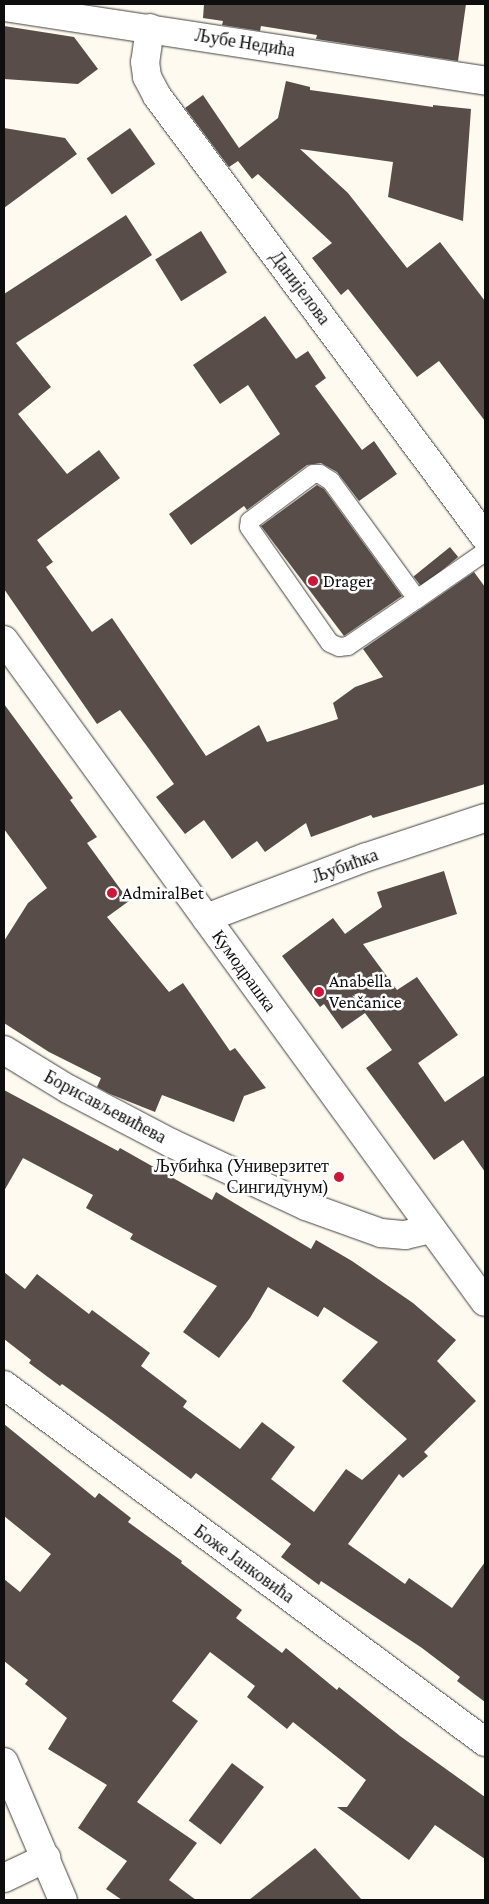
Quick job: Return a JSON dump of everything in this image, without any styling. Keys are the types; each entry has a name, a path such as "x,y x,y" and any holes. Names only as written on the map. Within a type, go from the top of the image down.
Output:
{"street":[{"name":"Љубе Недића","path":"4,7 485,81"},
{"name":"Данијелова","path":"150,28 146,62 147,77 157,96 485,537"},
{"name":"Кумодрашка","path":"4,640 485,1302"},
{"name":"Љубићка","path":"206,918 367,857 485,818"},
{"name":"Борисављевићева","path":"4,1050 68,1089 171,1143 306,1206 382,1233 405,1235 431,1229"},
{"name":"Боже Јанковића","path":"4,1385 485,1742"},
{"path":"4,1762 63,1900"},
{"path":"4,1878 46,1858"}],"lane":[{"path":"417,599 331,480 320,474 313,474 250,521 249,527 330,643 339,647 348,646 417,599 485,552"}],"building":[{"path":"204,4 466,4 458,61 316,39 317,35 261,26 260,31 222,25 223,21 203,18"},
{"path":"4,26 74,37 98,69 78,84 4,79"},
{"path":"286,81 310,87 310,90 433,107 433,105 471,109 463,221 388,197 393,162 300,149 348,193 407,268 440,242 485,301 485,421 439,361 417,377 348,289 341,295 312,258 332,243 258,174 252,179 238,161 229,167 185,108 203,95 239,148 278,118"},
{"path":"4,128 65,138 77,154 4,208"},
{"path":"130,128 155,164 112,194 87,158"},
{"path":"126,215 152,255 16,343 51,387 18,414 67,474 99,450 120,478 37,540 53,562 46,567 92,632 112,618 206,756 259,725 267,742 338,719 333,703 355,687 383,677 363,649 474,572 485,587 485,784 373,818 371,815 311,837 306,823 265,852 257,841 232,859 204,820 185,834 156,797 174,784 149,749 120,710 97,724 4,589 4,294"},
{"path":"201,231 227,273 181,301 155,260"},
{"path":"265,316 296,359 308,351 326,378 315,386 362,450 374,441 397,474 359,501 337,472 321,463 307,465 247,510 244,506 191,545 169,514 280,434 248,385 220,404 193,365"},
{"path":"317,485 324,489 402,596 344,636 261,526"},
{"path":"450,547 458,557 422,587 413,577"},
{"path":"4,704 73,798 70,800 97,837 87,843 129,901 107,917 169,992 183,983 230,1051 235,1048 266,1088 244,1096 234,1122 162,1095 155,1112 110,1094 97,1087 101,1078 49,1052 4,1023 4,941 28,903 47,888 4,829"},
{"path":"444,871 457,914 363,944 397,990 417,977 458,1035 418,1063 445,1102 485,1075 485,1172 463,1140 434,1160 366,1068 392,1050 365,1013 342,1029 324,1004 320,1007 282,956 333,918 345,934 382,907 377,892"},
{"path":"4,1090 118,1151 120,1148 212,1200 216,1192 311,1249 316,1240 352,1261 413,1303 456,1340 437,1361 476,1401 424,1452 428,1456 403,1478 399,1474 348,1544 405,1584 409,1578 452,1608 485,1562 485,1702 457,1681 460,1677 422,1648 321,1581 319,1585 281,1557 291,1544 196,1473 191,1479 62,1384 60,1386 29,1363 31,1360 4,1339 4,1272 25,1289 37,1274 89,1314 92,1310 150,1353 141,1366 187,1401 183,1407 240,1449 262,1422 295,1447 271,1479 314,1512 346,1469 362,1480 407,1439 342,1381 378,1342 324,1307 318,1317 268,1287 250,1318 219,1358 183,1332 217,1286 130,1239 133,1234 86,1208 93,1195 23,1158 4,1191"},
{"path":"4,1424 95,1498 99,1493 131,1518 128,1522 182,1561 181,1563 242,1610 236,1618 282,1653 286,1648 337,1690 339,1687 400,1736 485,1797 485,1859 435,1825 409,1860 337,1807 347,1807 366,1780 293,1722 287,1729 247,1697 255,1686 210,1652 172,1701 198,1721 137,1802 197,1843 169,1880 196,1900 122,1900 106,1889 127,1861 78,1828 107,1785 48,1749 67,1718 25,1684 28,1680 4,1661 4,1579 20,1592 51,1554 4,1516"},
{"path":"232,1763 264,1787 221,1845 189,1821"},
{"path":"315,1848 362,1900 249,1900"}],"place":[{"name":"Drager","path":"313,581"},
{"name":"AdmiralBet","path":"112,893"},
{"name":"Anabella Venčanice","path":"319,992"},
{"name":"Љубићка (Универзитет Сингидунум)","path":"339,1177"}]}
